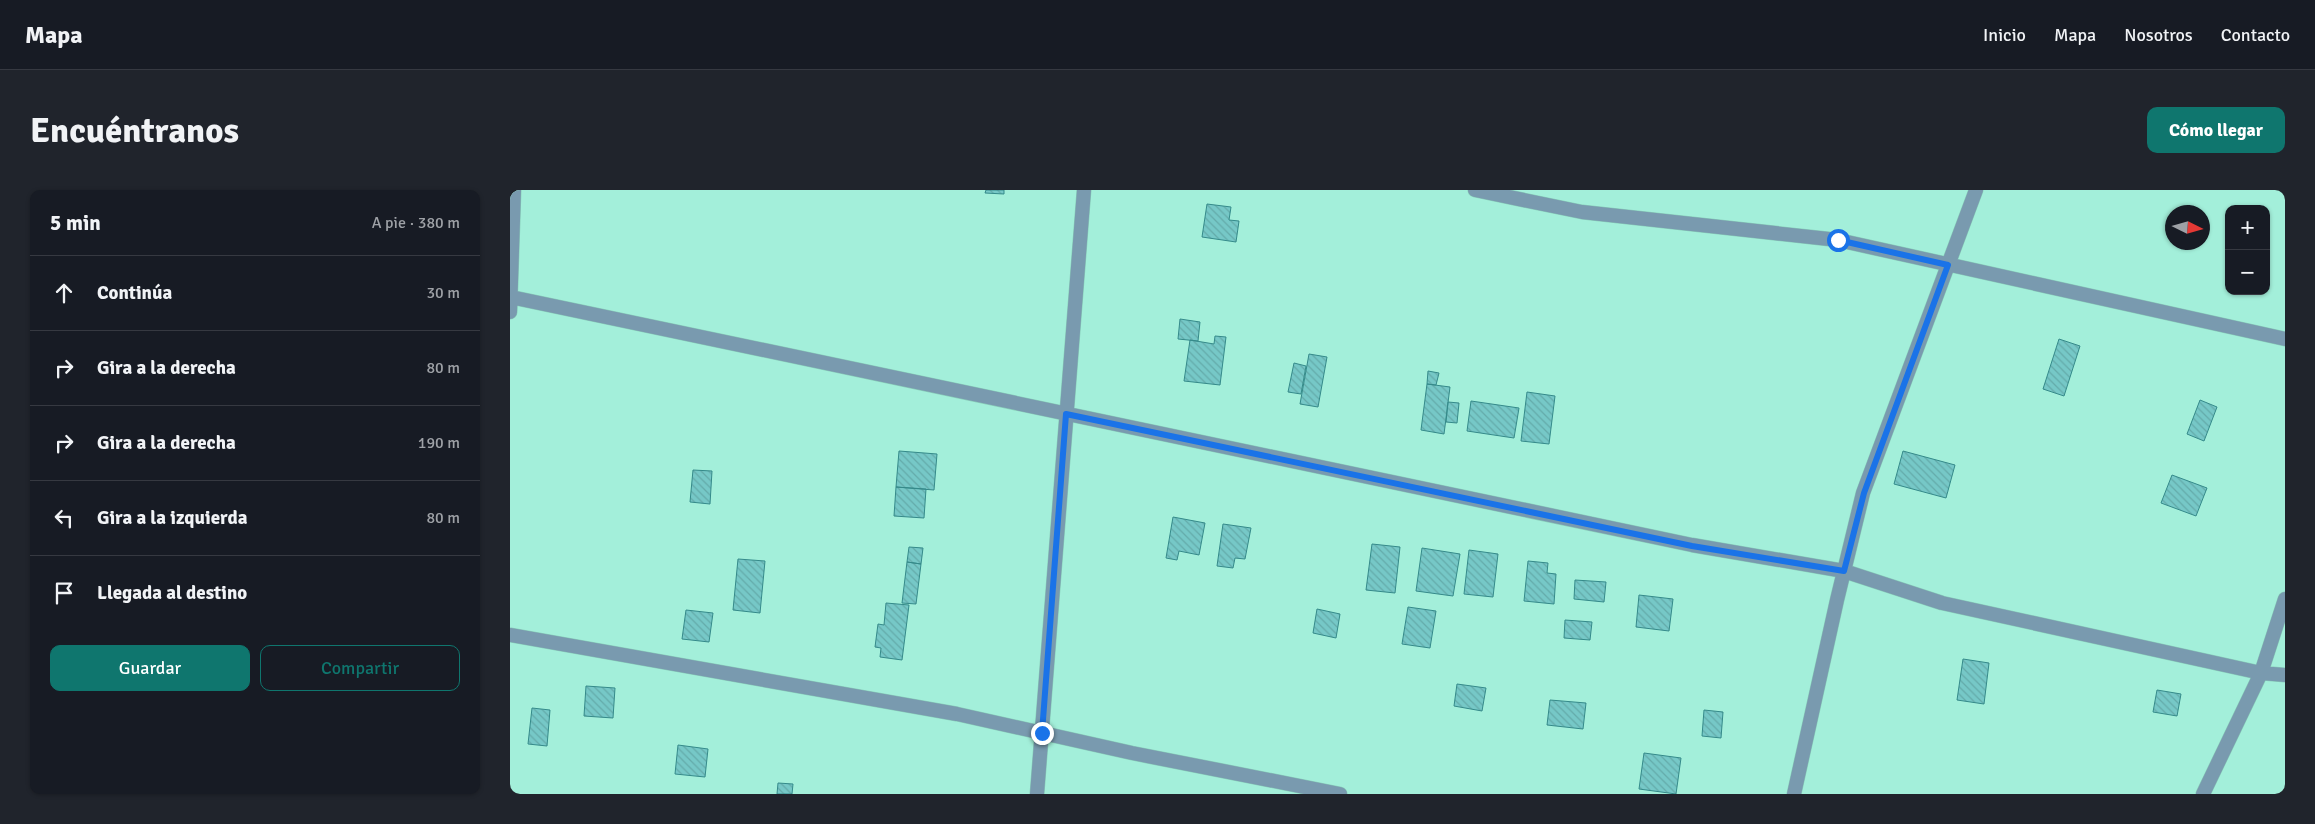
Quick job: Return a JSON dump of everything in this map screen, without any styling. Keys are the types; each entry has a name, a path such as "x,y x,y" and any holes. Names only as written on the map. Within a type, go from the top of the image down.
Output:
{"street":[{"path":"510,312 514,190"},
{"path":"1037,794 1084,190"},
{"path":"1476,190 1582,212 1838,240 2285,339"},
{"path":"1794,794 1844,571 1864,493 1976,190"},
{"path":"510,297 1692,546 1844,571 1942,603 2261,673 2285,675"},
{"path":"2203,794 2261,673 2285,599"},
{"path":"510,635 957,714 1340,794"}],"building":[{"path":"986,190 1004,190 1004,194 985,193"},
{"path":"1207,204 1231,207 1229,220 1239,221 1236,242 1202,237"},
{"path":"1180,319 1200,322 1198,341 1178,339"},
{"path":"1215,336 1226,337 1220,385 1184,381 1190,340 1214,344"},
{"path":"2059,339 2080,346 2064,396 2043,389"},
{"path":"1309,354 1327,357 1318,407 1300,404"},
{"path":"1294,363 1306,366 1301,394 1288,392"},
{"path":"1428,371 1439,373 1436,385 1427,384"},
{"path":"1427,384 1450,387 1444,434 1421,430"},
{"path":"1527,392 1555,396 1549,444 1521,441"},
{"path":"2200,400 2217,407 2204,441 2187,434"},
{"path":"1471,401 1519,408 1514,438 1467,431"},
{"path":"1448,402 1459,403 1457,423 1446,422"},
{"path":"899,451 937,454 934,490 896,487"},
{"path":"1903,451 1955,465 1946,498 1894,484"},
{"path":"693,470 712,471 710,504 690,502"},
{"path":"2172,475 2207,488 2196,516 2161,503"},
{"path":"896,487 926,489 924,518 894,516"},
{"path":"1173,517 1205,523 1199,555 1179,551 1177,560 1166,558"},
{"path":"1223,524 1251,528 1245,559 1235,558 1233,568 1217,566"},
{"path":"1372,544 1400,547 1395,593 1366,590"},
{"path":"909,547 923,548 921,564 907,562"},
{"path":"1422,548 1460,554 1453,596 1416,591"},
{"path":"1469,550 1498,554 1493,597 1464,594"},
{"path":"738,559 765,561 760,613 733,610"},
{"path":"1528,561 1548,563 1547,573 1556,574 1554,604 1524,601"},
{"path":"907,562 921,564 916,604 902,603"},
{"path":"1575,580 1606,582 1604,602 1574,599"},
{"path":"1639,595 1673,599 1669,631 1636,627"},
{"path":"886,603 909,605 902,660 880,657 881,648 875,647 878,624 884,625"},
{"path":"1408,607 1436,611 1430,648 1402,644"},
{"path":"1317,609 1340,614 1336,638 1313,633"},
{"path":"686,610 713,613 709,642 682,639"},
{"path":"1565,620 1592,622 1590,640 1564,638"},
{"path":"1963,659 1989,663 1984,704 1957,700"},
{"path":"1457,684 1486,688 1482,711 1454,706"},
{"path":"586,686 615,688 613,718 584,716"},
{"path":"2157,690 2181,694 2177,716 2153,712"},
{"path":"1550,700 1586,703 1583,729 1547,725"},
{"path":"532,708 550,710 547,746 528,744"},
{"path":"1704,710 1723,712 1721,738 1702,736"},
{"path":"678,745 708,749 705,777 675,774"},
{"path":"1644,753 1681,758 1676,794 1639,789"},
{"path":"778,783 793,784 792,794 777,794"}],"route":[{"path":"1042,733 1066,414 1692,546 1844,571 1864,493 1948,265 1838,240"}]}
